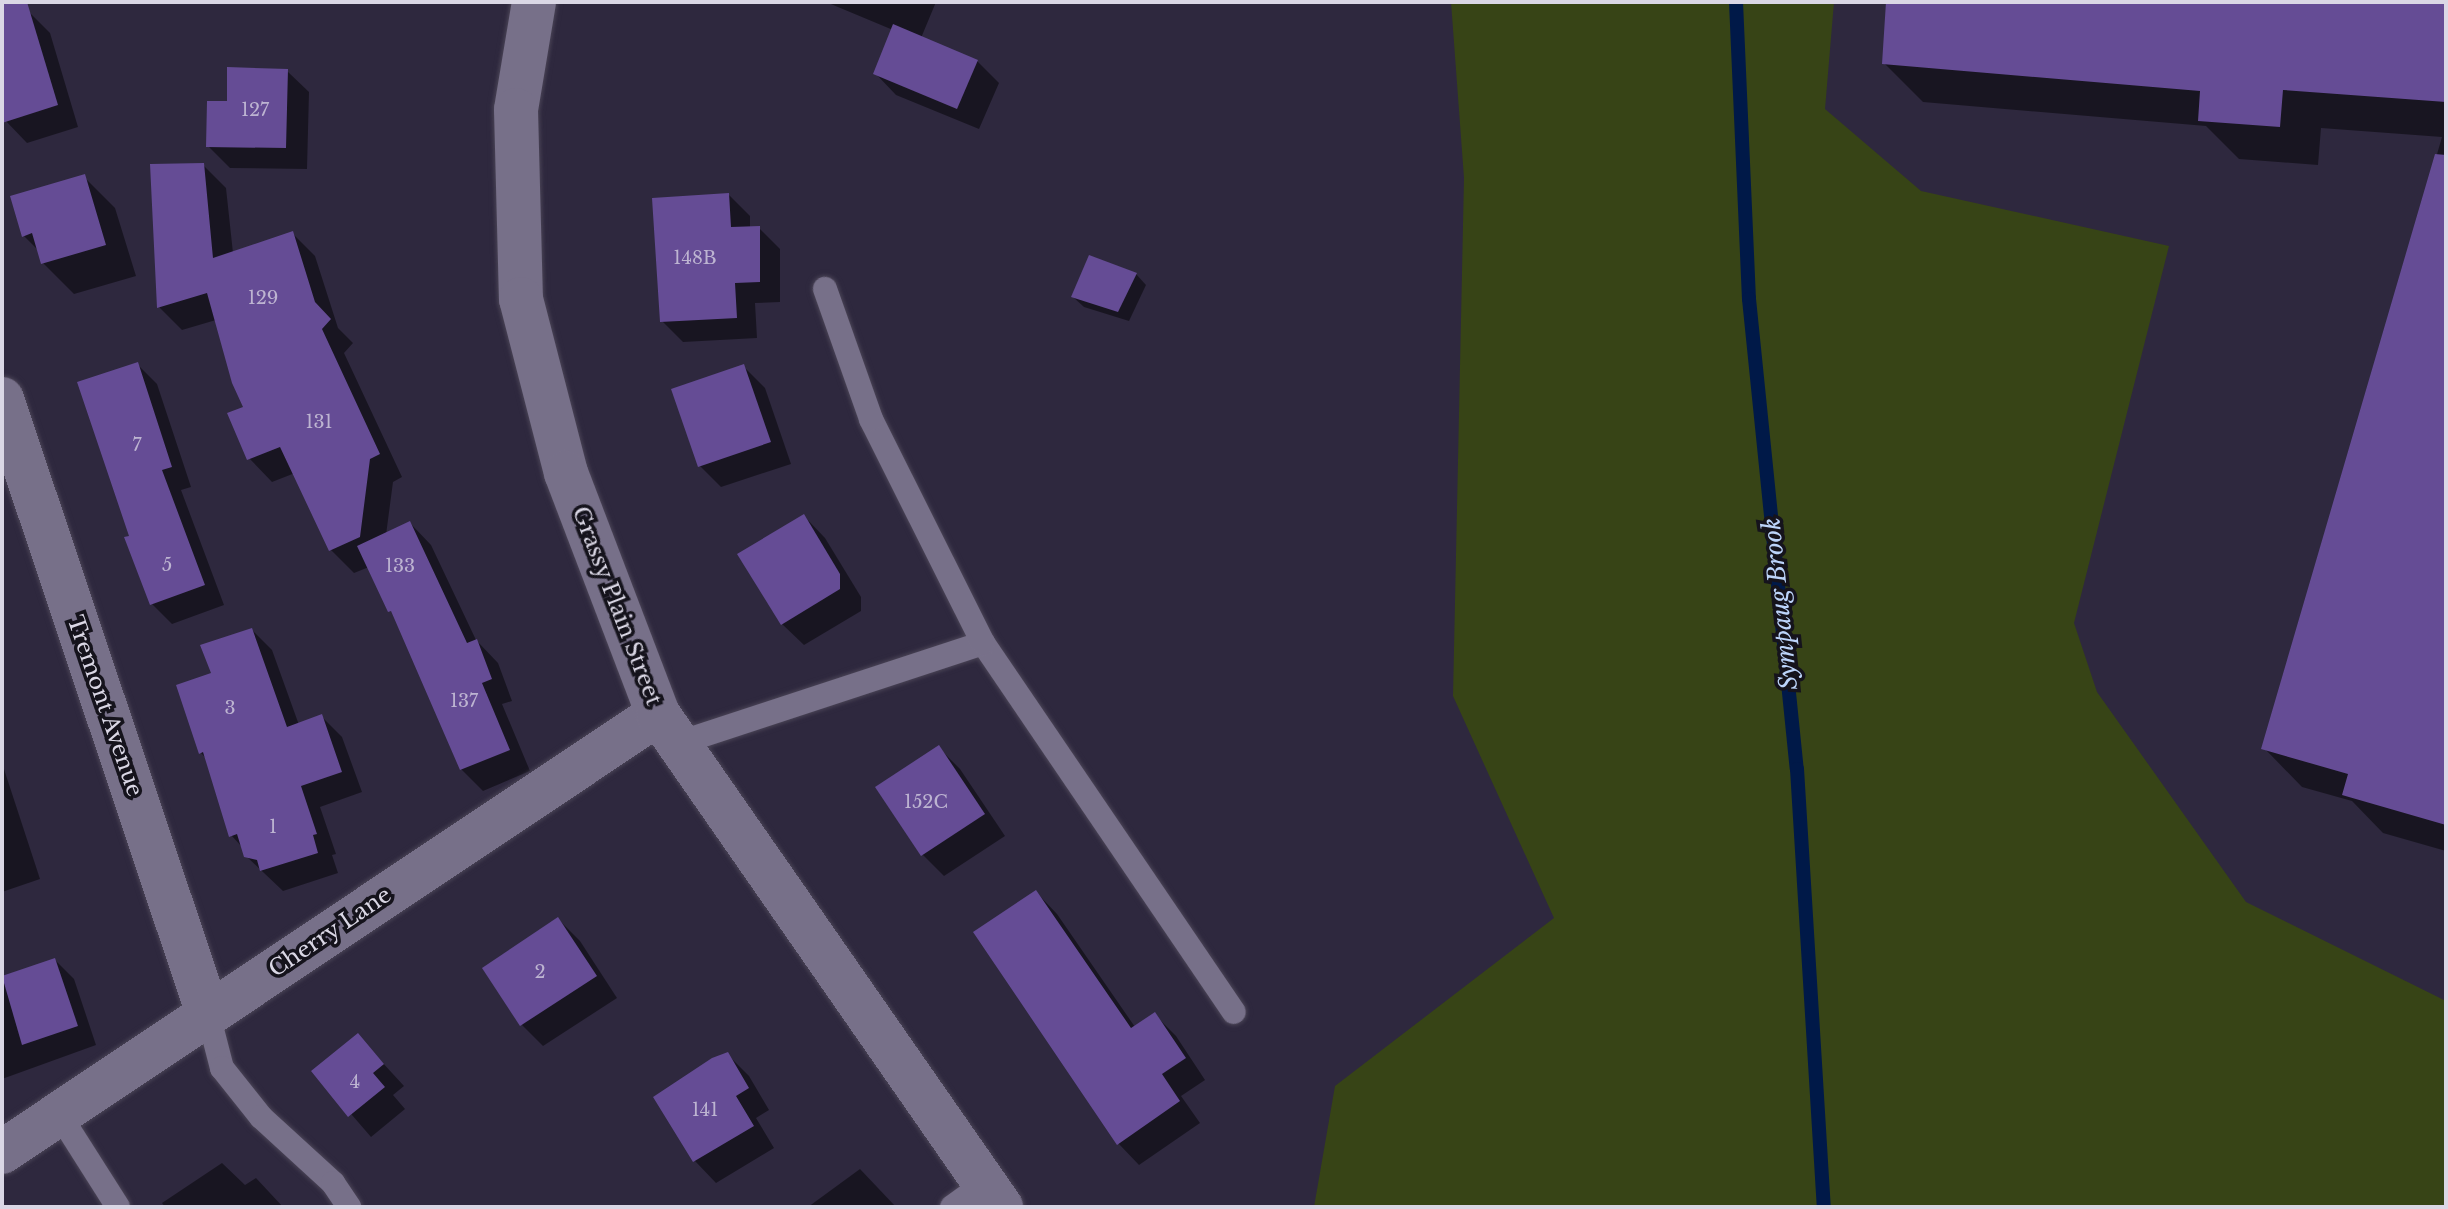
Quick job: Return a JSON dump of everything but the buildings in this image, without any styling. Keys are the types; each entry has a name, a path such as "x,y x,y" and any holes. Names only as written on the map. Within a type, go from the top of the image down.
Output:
{"street":[{"name":"Grassy Plain Street","path":"534,2 516,110 521,299 566,473 668,728 979,1199"},
{"name":"Tremont Avenue","path":"2,399 208,1014"},
{"name":"Cherry Lane","path":"2,1152 208,1014 668,728"}],"lane":[{"path":"825,289 871,419 983,643 1234,1012"},
{"path":"668,728 983,643"},
{"path":"208,1014 222,1068 261,1117 333,1183 349,1207"},
{"path":"59,1114 118,1207"}],"green space":[{"path":"1451,2 1834,2 1825,109 1921,191 2169,246 2074,623 2097,692 2246,902 2446,1001 2446,1207 1314,1207 1335,1086 1554,918 1453,696 1464,178"}],"waterway":[{"name":"Sympaug Brook","path":"1736,2 1749,299 1797,769 1824,1207"}]}
